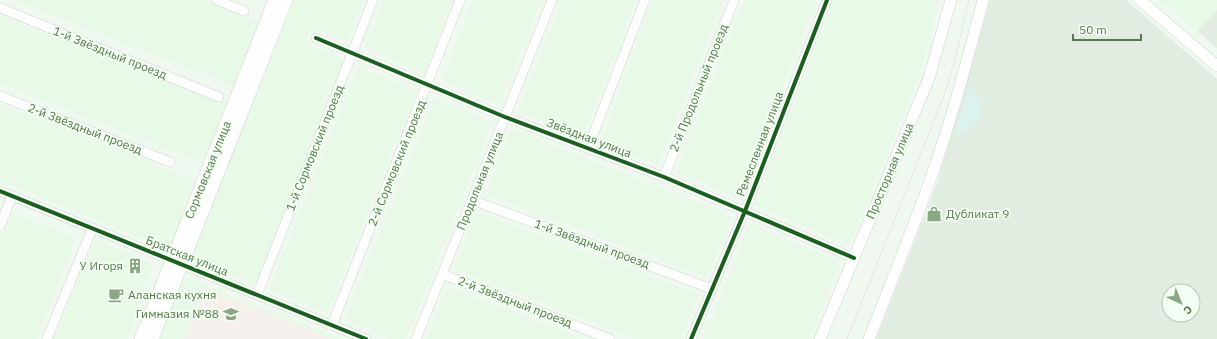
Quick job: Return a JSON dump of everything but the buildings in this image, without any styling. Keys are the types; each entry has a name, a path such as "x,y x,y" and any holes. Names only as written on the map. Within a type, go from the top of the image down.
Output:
{"main road":[{"name":"Сормовская улица","path":"152,339 177,263 275,0"},
{"name":"Сормовская улица","path":"141,339 177,263 286,0"}],"street":[{"path":"217,0 244,11"},
{"name":"1-й Сормовский проезд","path":"257,295 373,0"},
{"name":"2-й Сормовский проезд","path":"332,325 460,0"},
{"name":"Продольная улица","path":"416,339 552,0"},
{"path":"588,148 645,0"},
{"name":"2-й Продольный проезд","path":"664,177 734,0"},
{"name":"Ремесленная улица","path":"691,339 744,211 827,0"},
{"name":"Просторная улица","path":"820,339 929,78 951,0"},
{"path":"869,339 938,158 963,77 983,0"},
{"path":"1140,0 1217,66"},
{"name":"1-й Звёздный проезд","path":"0,8 220,97"},
{"name":"Звёздная улица","path":"316,38 427,86 664,177 854,258"},
{"name":"2-й Звёздный проезд","path":"0,96 170,162"},
{"name":"Братская улица","path":"0,191 366,339"},
{"path":"0,226 12,196"},
{"name":"1-й Звёздный проезд","path":"472,200 712,289"},
{"path":"46,339 92,229"},
{"name":"2-й Звёздный проезд","path":"442,274 610,339"}],"shaded area":[{"path":"13,0 203,0 260,22 235,86"},
{"path":"290,0 364,0 347,41 318,29 307,35 311,46 345,61 256,285 189,257"},
{"path":"384,0 453,0 425,73 365,48"},
{"path":"473,0 542,0 500,105 442,81"},
{"path":"563,0 636,0 583,136 518,112"},
{"path":"652,0 723,0 658,165 601,142"},
{"path":"745,0 816,0 739,198 676,172"},
{"path":"834,0 941,0 920,75 849,245 754,205"},
{"path":"990,0 1126,0 1217,79 1217,339 876,339 937,184"},
{"path":"1160,0 1217,0 1217,10 1197,31"},
{"path":"1217,10 1217,48 1197,31"},
{"path":"0,16 228,104 205,164 0,83"},
{"path":"358,66 417,91 327,313 269,290"},
{"path":"970,84 982,107 977,123 954,138"},
{"path":"435,99 493,122 406,339 392,339 345,320"},
{"path":"0,104 198,181 171,250 0,181"},
{"path":"511,129 732,216 707,277 485,194"},
{"path":"11,211 75,239 37,339 0,339 0,239"},
{"path":"477,212 699,294 681,339 637,339 454,269"},
{"path":"750,223 841,263 809,339 703,339"},
{"path":"95,239 152,264 127,339 53,339"},
{"name":"Гимназия №88","path":"182,276 343,339 157,339"},
{"path":"447,287 583,339 427,339"},
{"name":"Гимназия №88","path":"205,289 331,339 184,339"}],"tram line":[{"path":"847,339 945,93 954,63 969,0"}],"cycle path":[{"path":"691,339 745,211 827,0"},
{"path":"316,38 505,117 664,177 854,258"},
{"path":"0,191 366,339"}],"place":[{"name":"Дубликат 9","path":"934,214"},
{"name":"У Игоря","path":"135,266"},
{"name":"Аланская кухня","path":"116,295"},
{"name":"Гимназия №88","path":"231,314"}]}
